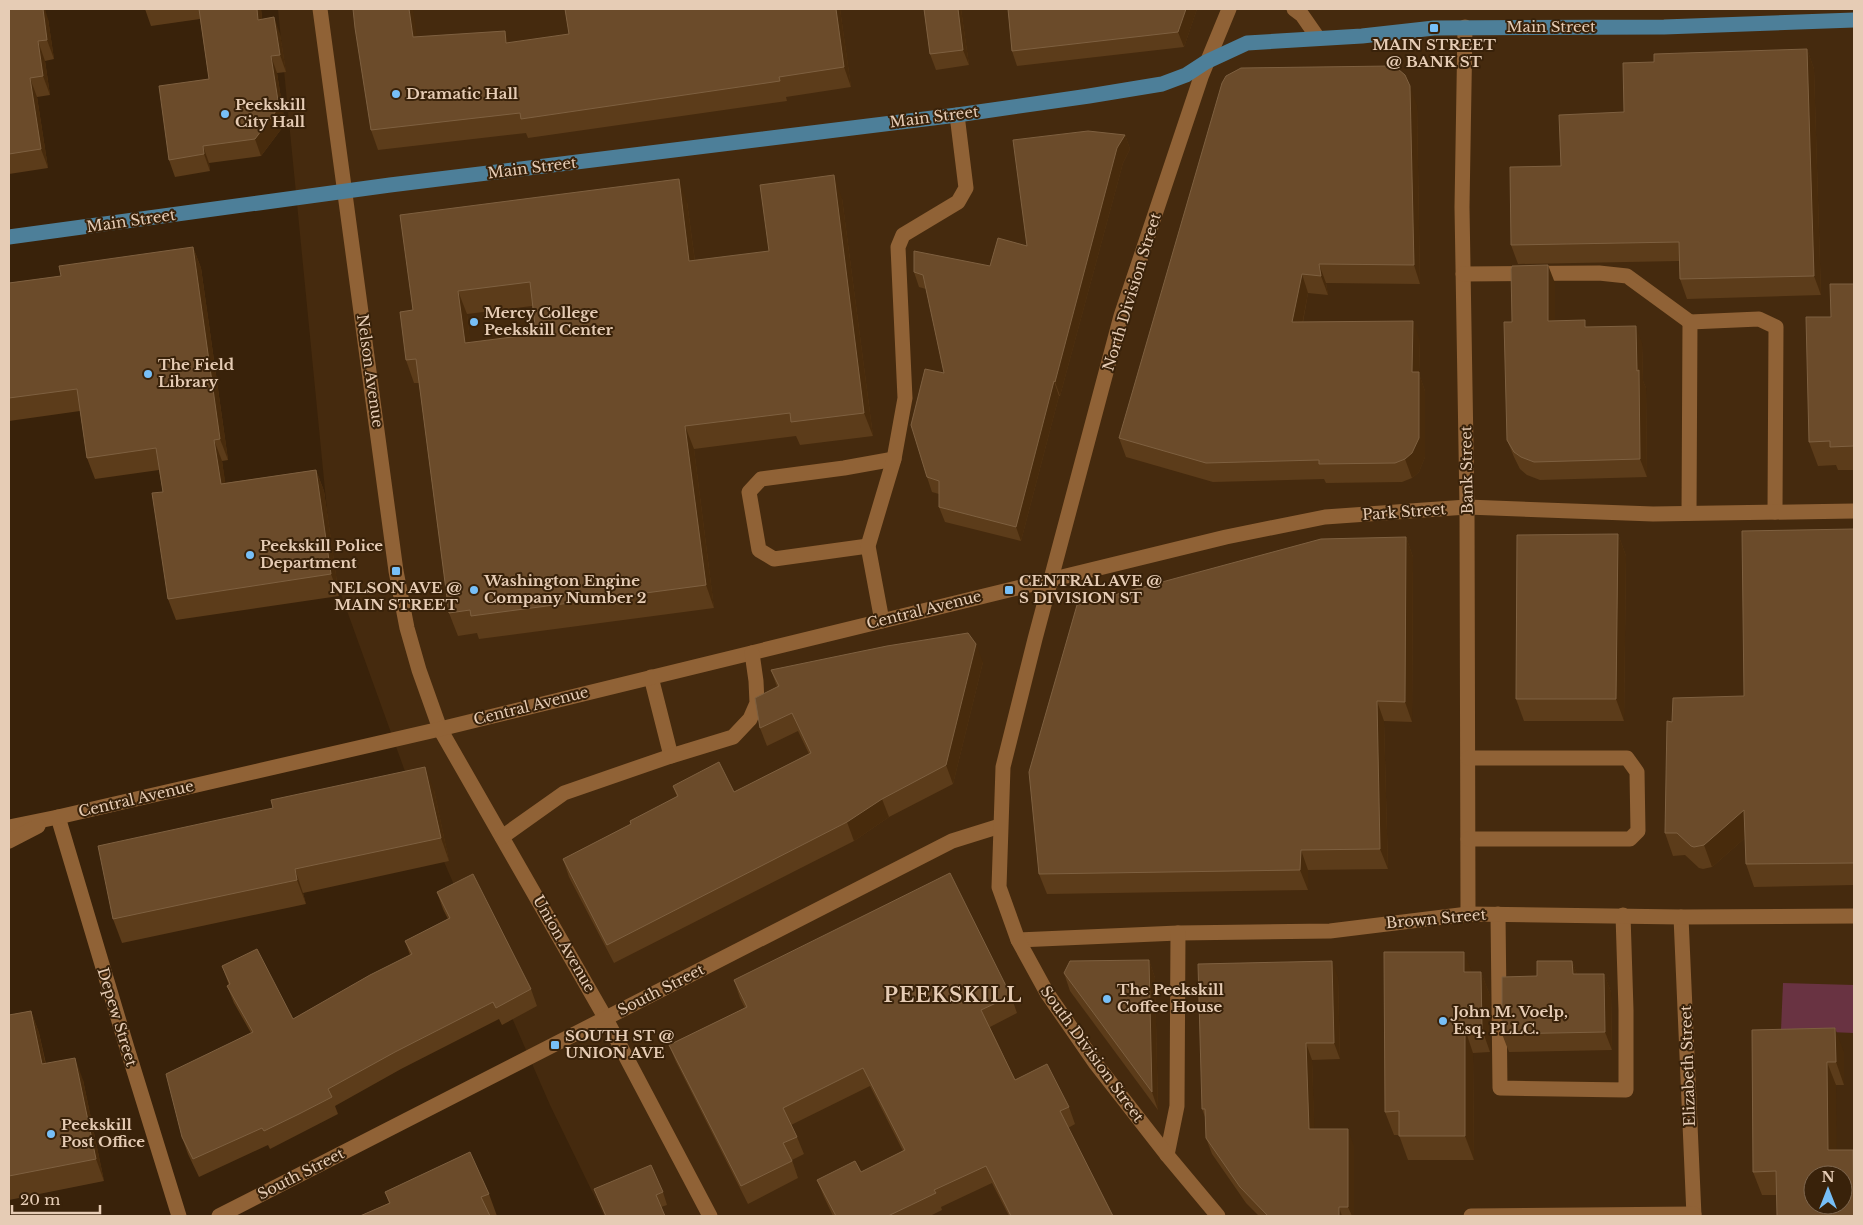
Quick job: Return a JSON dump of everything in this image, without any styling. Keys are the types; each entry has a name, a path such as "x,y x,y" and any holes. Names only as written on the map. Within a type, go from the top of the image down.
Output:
{"main road":[{"name":"Main Street","path":"9,237 400,184 957,115 1089,96 1162,84 1186,75 1206,62 1247,43 1371,36 1434,28 1664,27 1854,20"}],"street":[{"name":"Nelson Avenue","path":"320,9 396,571 407,628 419,670 440,728"},
{"name":"North Division Street","path":"1052,580 1122,316 1206,62 1229,9"},
{"path":"1294,9 1302,15 1318,38"},
{"name":"Bank Street","path":"1465,27 1462,207 1467,507 1468,914"},
{"path":"882,621 868,546 894,459 905,398 898,247 904,235 958,202 966,188 957,115"},
{"path":"1463,274 1599,273 1627,276 1690,322 1759,319 1776,327 1775,512"},
{"path":"1689,514 1690,322"},
{"path":"868,546 774,559 759,550 749,492 761,479 894,459"},
{"name":"Park Street","path":"1052,580 1226,537 1325,517 1467,507 1643,514 1854,511"},
{"name":"Central Avenue","path":"9,826 58,817 440,728 1052,580"},
{"name":"South Division Street","path":"1052,580 1003,767 999,886 1018,940 1047,993 1091,1056 1167,1155 1218,1216"},
{"path":"502,837 564,793 733,737 750,719 757,703 752,653"},
{"path":"651,677 671,756"},
{"name":"Union Avenue","path":"440,728 606,1018 710,1216"},
{"path":"1468,758 1627,758 1637,772 1638,832 1630,839 1468,839"},
{"path":"9,841 58,817"},
{"name":"Depew Street","path":"58,817 179,1216"},
{"name":"South Street","path":"219,1216 952,841 1000,826"},
{"name":"Brown Street","path":"1018,940 1330,930 1468,914 1854,916"},
{"path":"1498,914 1500,1088 1626,1090 1623,915"},
{"name":"Elizabeth Street","path":"1681,916 1694,1215"},
{"path":"1167,1155 1177,1106 1178,934"},
{"path":"1471,1216 1694,1215"}],"shaded area":[{"path":"278,9 1854,9 1854,1216 604,1216 550,1105 407,777 333,572"},
{"path":"1783,983 1854,985 1854,1033 1781,1030"}],"building":[{"path":"9,9 43,9 47,40 38,41 43,76 30,78 41,149 9,154"},
{"name":"Peekskill City Hall","path":"199,9 257,9 258,20 274,17 280,55 271,56 279,107 255,139 203,146 204,154 169,160 159,86 209,79"},
{"path":"353,9 409,9 413,37 505,31 506,43 569,34 565,9 836,9 844,67 779,77 780,81 521,119 520,113 371,130"},
{"path":"924,9 958,9 963,50 930,54"},
{"path":"1008,9 1186,9 1178,32 1012,51"},
{"path":"1807,49 1814,276 1680,279 1679,242 1511,245 1510,167 1561,166 1559,115 1624,112 1623,63 1654,62 1654,54"},
{"path":"1391,66 1405,75 1410,86 1414,265 1319,264 1321,276 1302,274 1292,322 1413,321 1412,372 1419,372 1419,438 1412,453 1405,459 1395,463 1319,464 1319,460 1206,463 1119,438 1222,83 1226,76 1241,68"},
{"path":"1088,131 1125,135 1117,148 1016,527 939,507 939,481 927,477 911,425 925,369 944,373 923,275 914,272 914,251 990,266 998,238 1027,246 1013,140"},
{"path":"834,175 864,413 791,422 790,413 685,426 706,585 471,616 470,610 449,613 416,359 406,360 400,312 413,310 400,215 679,179 689,261 769,251 760,185","holes":["530,282 536,334 465,343 458,291"]},
{"path":"193,247 220,439 214,440 221,484 316,470 331,574 168,599 152,493 163,492 156,448 87,458 77,389 9,398 9,283 61,276 59,266"},
{"path":"1548,265 1548,321 1585,320 1585,327 1636,326 1637,371 1639,370 1640,459 1534,462 1514,452 1507,440 1504,322 1512,322 1511,269 1512,266"},
{"path":"1830,284 1854,284 1854,446 1830,447 1830,441 1809,442 1806,317 1831,317"},
{"path":"1854,529 1854,863 1746,864 1744,810 1704,845 1694,847 1677,833 1665,833 1667,721 1672,722 1673,698 1744,696 1742,531"},
{"path":"1618,534 1616,699 1516,699 1517,535"},
{"path":"1406,537 1405,702 1377,701 1380,849 1301,850 1300,870 1039,874 1029,772 1077,605 1321,539"},
{"path":"968,633 976,644 946,765 882,799 847,822 607,945 563,859 631,824 630,821 678,796 673,786 719,762 734,792 811,753 792,713 760,728 755,698 779,686 771,670 887,646"},
{"path":"425,767 441,838 295,869 297,880 113,919 98,846 273,808 271,800"},
{"path":"950,873 1011,996 981,1010 1015,1080 1047,1064 1069,1107 1060,1111 1113,1216 1011,1216 986,1166 934,1190 936,1193 888,1216 836,1216 817,1180 855,1161 861,1172 905,1150 863,1068 783,1108 797,1137 783,1143 792,1161 741,1186 669,1045 747,1007 734,980"},
{"path":"473,874 531,989 496,1008 493,1002 395,1052 328,1089 332,1097 299,1114 264,1131 262,1128 193,1159 182,1137 166,1074 253,1032 227,986 230,984 222,966 257,949 293,1019 370,975 412,954 405,941 450,918 437,892"},
{"path":"1384,952 1464,952 1464,972 1481,972 1482,1029 1465,1029 1465,1136 1399,1136 1399,1111 1385,1112"},
{"path":"1149,960 1152,1092 1064,973 1070,961"},
{"path":"1332,961 1334,1043 1306,1043 1309,1129 1348,1129 1348,1207 1339,1207 1339,1216 1268,1216 1240,1187 1206,1138 1205,1109 1202,1109 1198,964"},
{"path":"1537,961 1572,961 1573,974 1604,974 1605,1032 1502,1034 1502,977 1537,976"},
{"name":"Peekskill Post Office","path":"31,1011 42,1064 75,1058 96,1159 9,1176 9,1015"},
{"path":"1835,1028 1836,1062 1827,1062 1828,1150 1853,1150 1854,1216 1777,1216 1776,1171 1753,1172 1752,1030"},
{"path":"470,1152 489,1194 481,1197 490,1216 360,1216 390,1203 385,1192"},
{"path":"651,1165 663,1192 656,1195 665,1216 606,1216 594,1189"}],"place":[{"name":"MAIN STREET @ BANK ST","path":"1434,28"},
{"name":"Dramatic Hall","path":"396,94"},
{"name":"Peekskill City Hall","path":"225,114"},
{"name":"Mercy College Peekskill Center","path":"474,322"},
{"name":"The Field Library","path":"148,374"},
{"name":"Peekskill Police Department","path":"250,555"},
{"name":"NELSON AVE @ MAIN STREET","path":"396,571"},
{"name":"Washington Engine Company Number 2","path":"474,590"},
{"name":"CENTRAL AVE @ S DIVISION ST","path":"1009,590"},
{"name":"The Peekskill Coffee House","path":"1107,999"},
{"name":"John M. Voelp, Esq. PLLC.","path":"1443,1021"},
{"name":"SOUTH ST @ UNION AVE","path":"555,1045"},
{"name":"Peekskill Post Office","path":"51,1134"}],"district":[{"name":"PEEKSKILL","path":"953,995"}]}
